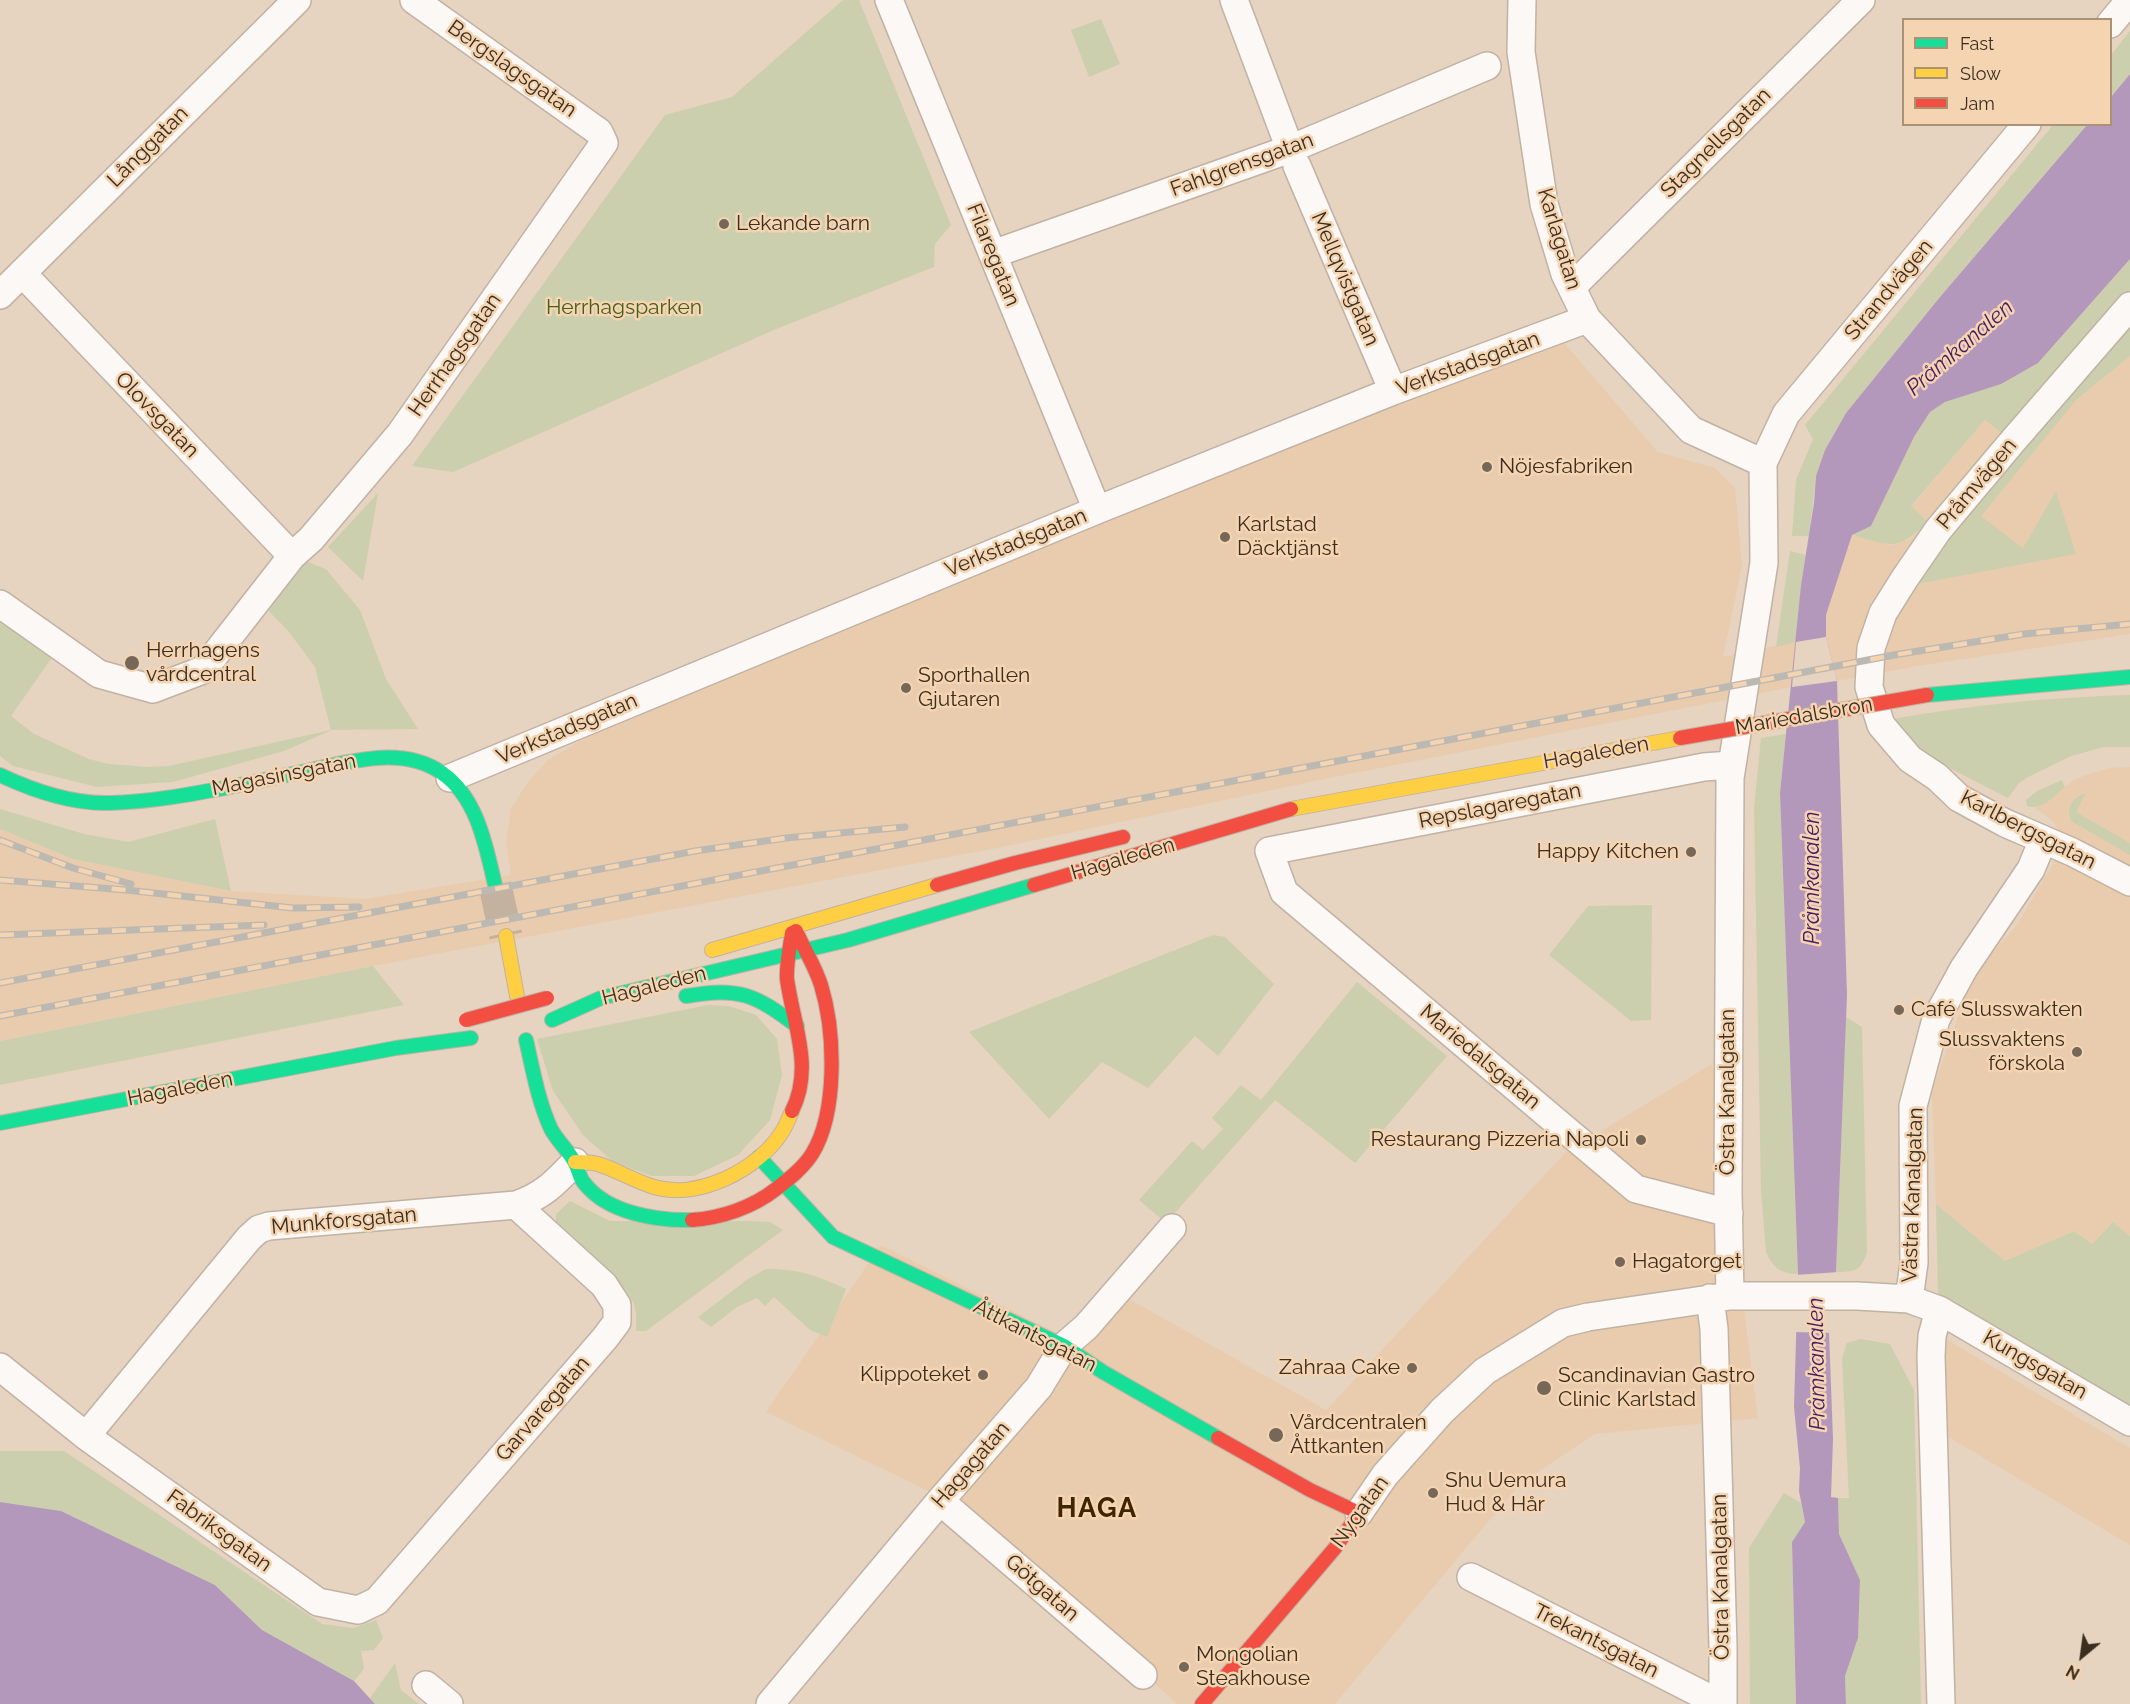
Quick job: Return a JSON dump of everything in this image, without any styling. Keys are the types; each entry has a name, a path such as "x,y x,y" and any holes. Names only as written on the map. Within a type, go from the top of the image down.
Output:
{"street":[{"name":"Långgatan","path":"0,295 297,0"},
{"name":"Bergslagsgatan","path":"414,0 599,132 604,143"},
{"name":"Filaregatan","path":"889,0 1097,510"},
{"name":"Mellqvistgatan","path":"1234,0 1293,158 1393,392"},
{"name":"Karlagatan","path":"1522,0 1521,51 1544,204 1565,274 1587,319 1691,430 1763,464"},
{"name":"Stagnellsgatan","path":"1572,287 1861,0"},
{"path":"2112,22 2130,0"},
{"name":"Fahlgrensgatan","path":"993,254 1293,158 1487,66"},
{"name":"Strandvägen","path":"1763,464 1786,414 2025,126"},
{"name":"Herrhagsgatan","path":"0,604 99,674 153,689 203,670 292,556 311,538 400,434 604,143"},
{"name":"Olovsgatan","path":"22,273 292,556"},
{"name":"Pråmvägen","path":"1869,687 1871,648 1883,613 1910,570 1938,530 2130,306"},
{"name":"Verkstadsgatan","path":"450,778 1097,510 1393,392 1587,319"},
{"name":"Östra Kanalgatan","path":"1722,1704 1723,1646 1714,1329 1720,1297 1729,1213 1731,765 1764,563 1763,464"},
{"name":"Mariedalsbron","path":"1680,738 1928,695 2130,677"},
{"name":"Karlbergsgatan","path":"1869,687 1881,725 1910,759 1937,777 1959,798 2005,823 2072,852 2130,882"},
{"name":"Hagaleden","path":"598,1014 546,1021 601,998 848,940 1299,807 1680,738"},
{"name":"Magasinsgatan","path":"0,775 50,795 106,803 180,795 374,758 393,758 425,763 450,778 476,817 484,838 495,885"},
{"name":"Repslagaregatan","path":"1269,851 1704,767 1731,765"},
{"name":"Hagaleden","path":"1232,813 1254,808 1299,807"},
{"name":"Hagaleden","path":"694,955 1015,863 1142,833"},
{"name":"Västra Kanalgatan","path":"1941,1704 1931,1356 1932,1336 1939,1310 1909,1299 1914,1263 1913,1106 1936,1019 1964,968 2031,868 2043,840"},
{"name":"Mariedalsgatan","path":"1269,851 1284,892 1636,1188 1729,1213"},
{"path":"526,1040 542,1108 556,1139 575,1162 582,1183 601,1200 644,1217 681,1221 719,1217 757,1203 808,1160 819,1140 828,1109 831,1073 823,992 794,927"},
{"path":"575,1162 596,1163 654,1187 681,1191 711,1185 745,1168 782,1133 796,1104 802,1076 801,1048 787,976 788,954 794,927"},
{"path":"506,936 518,996"},
{"path":"823,992 833,964 848,940"},
{"path":"676,998 710,992 737,992 761,1000 797,1026"},
{"path":"461,1021 551,997"},
{"name":"Hagaleden","path":"0,1109 404,1033"},
{"name":"Hagaleden","path":"0,1123 396,1048 476,1036"},
{"name":"Åttkantsgatan","path":"759,1157 833,1237 1065,1346 1103,1372 1310,1490 1359,1513"},
{"name":"Munkforsgatan","path":"86,1436 249,1238 259,1229 269,1226 516,1205 534,1199 549,1189 575,1162"},
{"name":"Garvaregatan","path":"358,1610 377,1600 617,1322 617,1305 604,1285 516,1205"},
{"name":"Hagagatan","path":"770,1704 1039,1387 1065,1346 1086,1327 1172,1228"},
{"name":"Nygatan","path":"1202,1704 1335,1548 1385,1475 1442,1411 1485,1371 1563,1323 1588,1317 1720,1297 1779,1295 1909,1299"},
{"name":"Kungsgatan","path":"1939,1310 2130,1422"},
{"name":"Fabriksgatan","path":"0,1367 86,1436 318,1602 358,1610"},
{"name":"Götgatan","path":"940,1501 1143,1675"},
{"name":"Trekantsgatan","path":"1471,1577 1722,1704"},
{"path":"426,1685 449,1704"}],"shaded area":[{"path":"2130,292 2130,634 1917,666 1837,681 1826,637 1826,615 1852,535 1890,545 1910,539 1928,522 1911,507 1986,419 2004,435 2104,317"},
{"path":"1561,339 1658,452 1715,468 1735,488 1742,566 1723,657 1796,642 1792,687 1334,777 1002,847 373,966 0,1041 0,829 73,859 231,891 364,899 511,875 506,840 511,808 528,782 548,760 580,741 992,563"},
{"path":"2130,767 2130,1236 2113,1222 2092,1244 2074,1231 2005,1261 1936,1204 1932,1091 1973,974 2017,925 2060,849 2058,829 2053,821 2035,808 2043,805 2074,780 2110,768"},
{"path":"1712,1064 1758,1418 1595,1434 1520,1484 1335,1704 1177,1704 965,1509 766,1412 881,1245 1081,1345 1124,1296 1326,1410 1565,1153"},
{"path":"1934,1332 2130,1448 2130,1545 1935,1429"}],"green space":[{"name":"Herrhagsparken","path":"843,0 859,0 951,225 935,244 934,267 776,329 453,472 412,466 665,115 732,97"},
{"path":"1101,19 1120,64 1089,77 1071,30"},
{"path":"2130,31 2130,74 2112,96 2112,54"},
{"path":"2052,126 2086,126 1940,297 1846,413 1825,450 1816,476 1809,536 1792,536 1796,480 1813,439 1805,425"},
{"path":"2130,259 2130,292 2104,317 2004,435 1985,420 1911,506 1928,522 1908,538 1893,544 1852,535 1871,526 1914,437 1930,412 1945,402 2038,363"},
{"path":"2130,323 2130,356 2077,399 1981,516 2023,548 2056,491 2076,554 1912,585 1951,525"},
{"path":"378,493 363,581 328,547"},
{"path":"1790,551 1806,555 1796,642 1776,647"},
{"path":"305,561 326,569 360,610 386,679 418,729 332,730 284,751 173,782 97,787 13,766 0,756 0,617 53,656 11,716 34,734 89,759 109,764 169,766 331,730 315,667 289,632 265,607"},
{"path":"2130,695 2130,747 2104,747 2071,756 2019,783 2008,798 1924,755 1893,719 2011,702"},
{"path":"1786,734 1780,793 1798,1274 1778,1269 1766,1252 1761,1190 1754,808 1761,738"},
{"path":"2062,780 2065,787 2048,802 2033,807 2027,806 2026,800 2037,791"},
{"path":"2086,793 2076,812 2130,843 2130,855 2071,821 2069,811 2071,803"},
{"path":"0,809 84,834 128,842 215,819 231,891 73,859 0,829"},
{"path":"1652,905 1651,1020 1631,1021 1549,955 1588,906"},
{"path":"1213,935 1225,937 1274,984 1218,1056 1195,1036 1148,1088 1102,1062 1049,1119 969,1032"},
{"path":"373,966 404,1005 0,1085 0,1041"},
{"path":"1357,982 1447,1056 1355,1163 1275,1100 1166,1223 1139,1200 1192,1141 1203,1150 1223,1129 1212,1118 1241,1085 1261,1100"},
{"path":"708,1005 729,1006 756,1015 777,1039 782,1075 770,1120 738,1155 694,1176 651,1176 612,1161 583,1135 553,1091 537,1039"},
{"path":"1846,1017 1862,1027 1867,1252 1860,1267 1848,1272 1836,1272"},
{"path":"570,1201 610,1221 770,1222 783,1230 646,1331 636,1331 635,1309 629,1294 556,1226 556,1214"},
{"path":"1936,1204 2005,1261 2074,1231 2092,1244 2113,1222 2130,1236 2130,1408 1938,1296"},
{"path":"766,1269 807,1274 846,1289 827,1337 810,1330 774,1297 765,1306 757,1298 737,1307 711,1327 698,1317 748,1279"},
{"path":"1861,1339 1890,1344 1914,1390 1921,1704 1846,1704 1845,1676 1858,1638 1860,1581 1839,1534 1838,1498 1849,1498 1842,1358 1847,1343"},
{"path":"0,1451 64,1451 322,1624 353,1628 376,1620 383,1638 374,1650 361,1651 364,1669 354,1681 262,1630 215,1585 61,1511 0,1502"},
{"path":"1784,1493 1801,1503 1805,1522 1792,1542 1796,1704 1750,1704 1749,1548"},
{"path":"395,1663 401,1690 419,1704 375,1704 370,1698"}],"water":[{"name":"Pråmkanalen","path":"2130,74 2130,259 2038,363 2001,384 1945,402 1930,412 1914,437 1871,526 1852,535 1826,615 1826,637 1837,681 1847,995 1836,1272 1829,1333 1833,1439 1831,1497 1838,1498 1839,1534 1860,1580 1858,1638 1845,1676 1846,1704 1796,1704 1792,1542 1805,1522 1799,1491 1800,1468 1794,1407 1798,1274 1780,793 1801,585 1816,476 1825,450 1846,413 1940,297 2086,126 2112,126 2112,96"},
{"path":"0,1502 61,1511 215,1585 262,1630 354,1681 375,1704 0,1704"}],"pier":[{"path":"1826,637 1837,681 1792,687 1796,642"},
{"path":"1839,1272 1832,1333 1794,1332 1795,1275"}],"tunnel":[{"path":"495,885 506,936"}],"railway":[{"path":"0,1016 1894,655 2024,634 2130,624"},
{"path":"0,983 695,851 786,838 905,827"},
{"path":"0,840 73,868 131,884"},
{"path":"0,880 126,890 293,908 359,907"},
{"path":"0,935 264,925"}],"traffic: fast":[{"path":"1927,695 2130,677"},
{"path":"0,775 67,799 109,803 188,795 357,760 375,758 410,760 442,773 464,795 484,839 495,885"},
{"path":"552,1020 601,998 848,940 1034,885"},
{"path":"686,996 720,992 746,996 769,1007 797,1026"},
{"path":"0,1123 396,1048 471,1038"},
{"path":"526,1040 546,1118 554,1134 573,1159 585,1184 606,1202 634,1213 664,1219 692,1220"},
{"path":"759,1157 833,1237 1064,1346 1103,1372 1218,1438"}],"traffic: slow":[{"path":"1291,809 1680,738"},
{"path":"712,950 937,885"},
{"path":"506,936 517,996"},
{"path":"575,1162 598,1164 639,1182 671,1190 708,1185 743,1170 758,1158 782,1132 792,1111"}],"traffic: jam":[{"path":"1680,738 1927,695"},
{"path":"1034,885 1291,809"},
{"path":"937,885 1015,863 1123,837"},
{"path":"692,1220 737,1211 767,1195 804,1164 820,1137 826,1116 832,1071 829,1025 819,978 796,931"},
{"path":"792,933 787,979 802,1062 798,1095 792,1111"},
{"path":"466,1020 547,998"},
{"path":"1202,1704 1335,1548 1359,1513 1310,1490 1218,1438"}],"place":[{"name":"Lekande barn","path":"724,224"},
{"name":"Nöjesfabriken","path":"1487,467"},
{"name":"Karlstad Däcktjänst","path":"1225,537"},
{"name":"Herrhagens vårdcentral","path":"132,663"},
{"name":"Sporthallen Gjutaren","path":"906,688"},
{"name":"Happy Kitchen","path":"1691,852"},
{"name":"Café Slusswakten","path":"1899,1010"},
{"name":"Slussvaktens förskola","path":"2077,1052"},
{"name":"Restaurang Pizzeria Napoli","path":"1641,1140"},
{"name":"Hagatorget","path":"1620,1262"},
{"name":"Zahraa Cake","path":"1412,1368"},
{"name":"Klippoteket","path":"983,1375"},
{"name":"Scandinavian Gastro Clinic Karlstad","path":"1544,1388"},
{"name":"Vårdcentralen Åttkanten","path":"1276,1435"},
{"name":"Shu Uemura Hud & Hår","path":"1433,1493"},
{"name":"Mongolian Steakhouse","path":"1184,1667"}],"district":[{"name":"HAGA","path":"1097,1509"}]}
